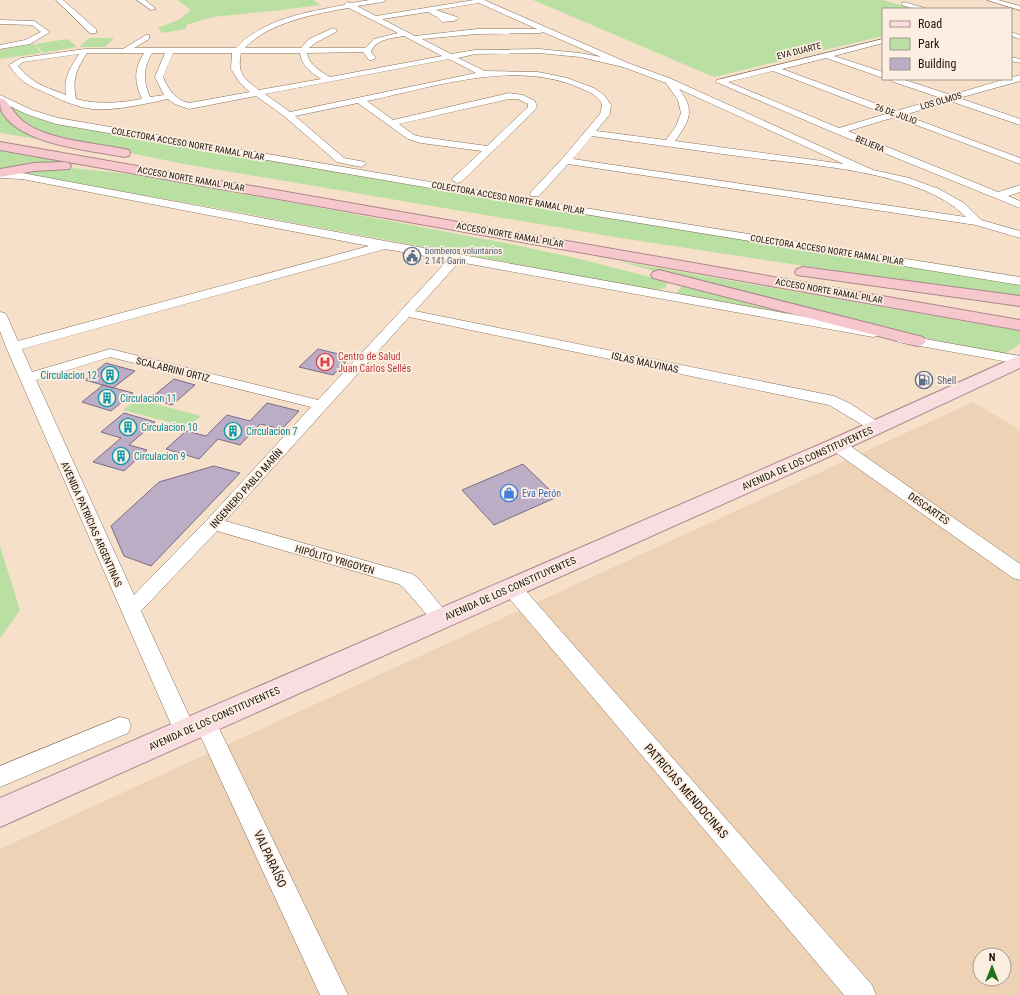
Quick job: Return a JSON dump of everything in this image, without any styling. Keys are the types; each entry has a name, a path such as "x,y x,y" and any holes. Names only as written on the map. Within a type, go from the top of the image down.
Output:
{"highway":[{"path":"0,99 13,118 22,126 56,139 134,155"},
{"name":"ACCESO NORTE RAMAL PILAR","path":"0,135 1020,313"},
{"name":"ACCESO NORTE RAMAL PILAR","path":"0,146 1020,325"},
{"path":"0,174 34,167 63,166 171,176"},
{"path":"306,199 541,246 674,278 917,341"},
{"path":"748,265 1020,301"}],"main road":[{"name":"AVENIDA DE LOS CONSTITUYENTES","path":"0,813 511,587 837,445 1020,361"}],"street":[{"path":"59,0 93,31"},
{"path":"140,0 152,9"},
{"path":"341,0 404,34 415,38 484,74"},
{"path":"383,0 308,14 266,29 244,41 238,50 234,64 235,69 246,83 288,115 342,160 535,194 1020,272"},
{"path":"376,18 430,10 479,0 546,31 670,83 870,172"},
{"path":"916,0 904,4 919,8"},
{"path":"990,0 1020,7"},
{"path":"430,10 440,15"},
{"path":"0,22 34,23 46,32 27,42 0,47"},
{"path":"327,80 307,64 304,59 304,50 309,43 333,30"},
{"path":"415,38 478,31 546,31"},
{"path":"367,50 368,47 376,42 404,34"},
{"path":"124,51 146,37"},
{"name":"EVA DUARTE","path":"720,82 825,55 880,43"},
{"path":"170,50 159,77 170,96 184,105 194,106 475,52 512,50 539,51 580,55 625,65"},
{"path":"170,96 109,107 91,106 72,101 30,83 23,78 13,64 21,60 85,51 367,50"},
{"path":"367,50 366,52 372,58 387,68"},
{"path":"580,55 591,50"},
{"path":"72,101 69,80 74,68 85,51"},
{"path":"147,100 139,77 142,62 149,51"},
{"path":"825,55 882,75"},
{"name":"26 DE JULIO","path":"772,68 1020,161"},
{"path":"288,115 484,74 512,73 544,75 568,81 594,91 604,100 607,108 605,114 566,161 535,194"},
{"name":"LOS OLMOS","path":"838,131 1020,78"},
{"path":"897,80 1020,122"},
{"path":"990,80 1014,88"},
{"name":"BELIERA","path":"720,82 1020,205"},
{"path":"669,143 683,122 686,108 683,101 670,83"},
{"path":"391,123 514,96 523,98 533,105 521,108 489,149 457,180"},
{"path":"500,98 521,108"},
{"path":"683,101 702,98"},
{"name":"COLECTORA ACCESO NORTE RAMAL PILAR","path":"0,99 39,116 79,125 568,209 1020,281"},
{"path":"360,100 406,134 416,139 489,149"},
{"path":"589,133 830,165 870,172 909,181 936,192 966,209 977,222"},
{"path":"830,165 835,162 837,157"},
{"path":"566,161 977,222 1020,235"},
{"path":"0,174 22,176 385,245 1020,361"},
{"path":"998,196 1020,188"},
{"path":"13,347 385,245"},
{"name":"INGENIERO PABLO MARÍN","path":"130,610 213,524 456,258"},
{"path":"658,294 670,291 675,285 674,278"},
{"name":"ISLAS MALVINAS","path":"407,313 834,401 846,407 876,427"},
{"name":"AVENIDA PATRICIAS ARGENTINAS","path":"0,316 130,610 195,727"},
{"name":"SCALABRINI ORTIZ","path":"27,378 110,353 321,405"},
{"name":"DESCARTES","path":"837,445 1020,573"},
{"name":"HIPÓLITO YRIGOYEN","path":"213,524 405,579 411,583 441,618"},
{"name":"PATRICIAS MENDOCINAS","path":"511,587 862,995"},
{"path":"0,777 120,726"},
{"name":"VALPARAÍSO","path":"195,727 334,995"}],"shaded area":[{"path":"973,402 1020,430 1020,995 0,995 0,849"}],"green space":[{"path":"177,0 313,0 321,5 213,17 186,25 186,29 162,33 158,28 180,19 191,10"},
{"path":"533,0 882,0 911,8 882,8 882,36 714,77"},
{"path":"89,38 114,38 105,47 79,47"},
{"path":"68,39 77,47 43,53 35,44"},
{"path":"34,44 41,53 0,59 0,50"},
{"path":"7,104 62,123 176,145 571,211 1020,283 1020,299 621,238 184,164 101,147 36,130 23,123"},
{"path":"0,106 10,120 61,143 0,133"},
{"path":"0,149 93,166 64,164 0,171"},
{"path":"64,167 136,175 332,210 520,246 580,259 662,280 667,283 666,287 654,290 205,206 10,172"},
{"path":"618,261 1020,331 1020,344 1004,354 885,330 742,295"},
{"path":"682,286 794,315 676,293"},
{"path":"137,399 201,416 188,427 123,410"},
{"path":"0,546 20,610 0,638"}],"building":[{"name":"Centro de Salud Juan Carlos Sellés","path":"318,349 351,357 333,375 299,367"},
{"name":"Circulacion 12","path":"106,363 135,371 113,388 85,380"},
{"path":"174,379 195,385 172,405 151,398"},
{"name":"Circulacion 11","path":"103,385 133,393 111,411 82,402"},
{"path":"267,403 299,411 282,429 260,424 240,445 218,439 199,459 166,449 186,431 206,436 227,415 250,421"},
{"path":"124,413 155,422 129,445 147,450 124,471 93,462 121,438 101,432"},
{"name":"Eva Perón","path":"523,464 557,497 494,525 462,490"},
{"path":"214,466 240,473 151,566 124,556 111,526 159,482"}],"place":[{"name":"bomberos voluntarios 2 141 Garin","path":"412,256"},
{"name":"Centro de Salud Juan Carlos Sellés","path":"325,362"},
{"name":"Circulacion 12","path":"110,375"},
{"name":"Shell","path":"924,380"},
{"name":"Circulacion 11","path":"107,398"},
{"name":"Circulacion 10","path":"128,427"},
{"name":"Circulacion 7","path":"233,431"},
{"name":"Circulacion 9","path":"121,456"},
{"name":"Eva Perón","path":"509,493"}]}
